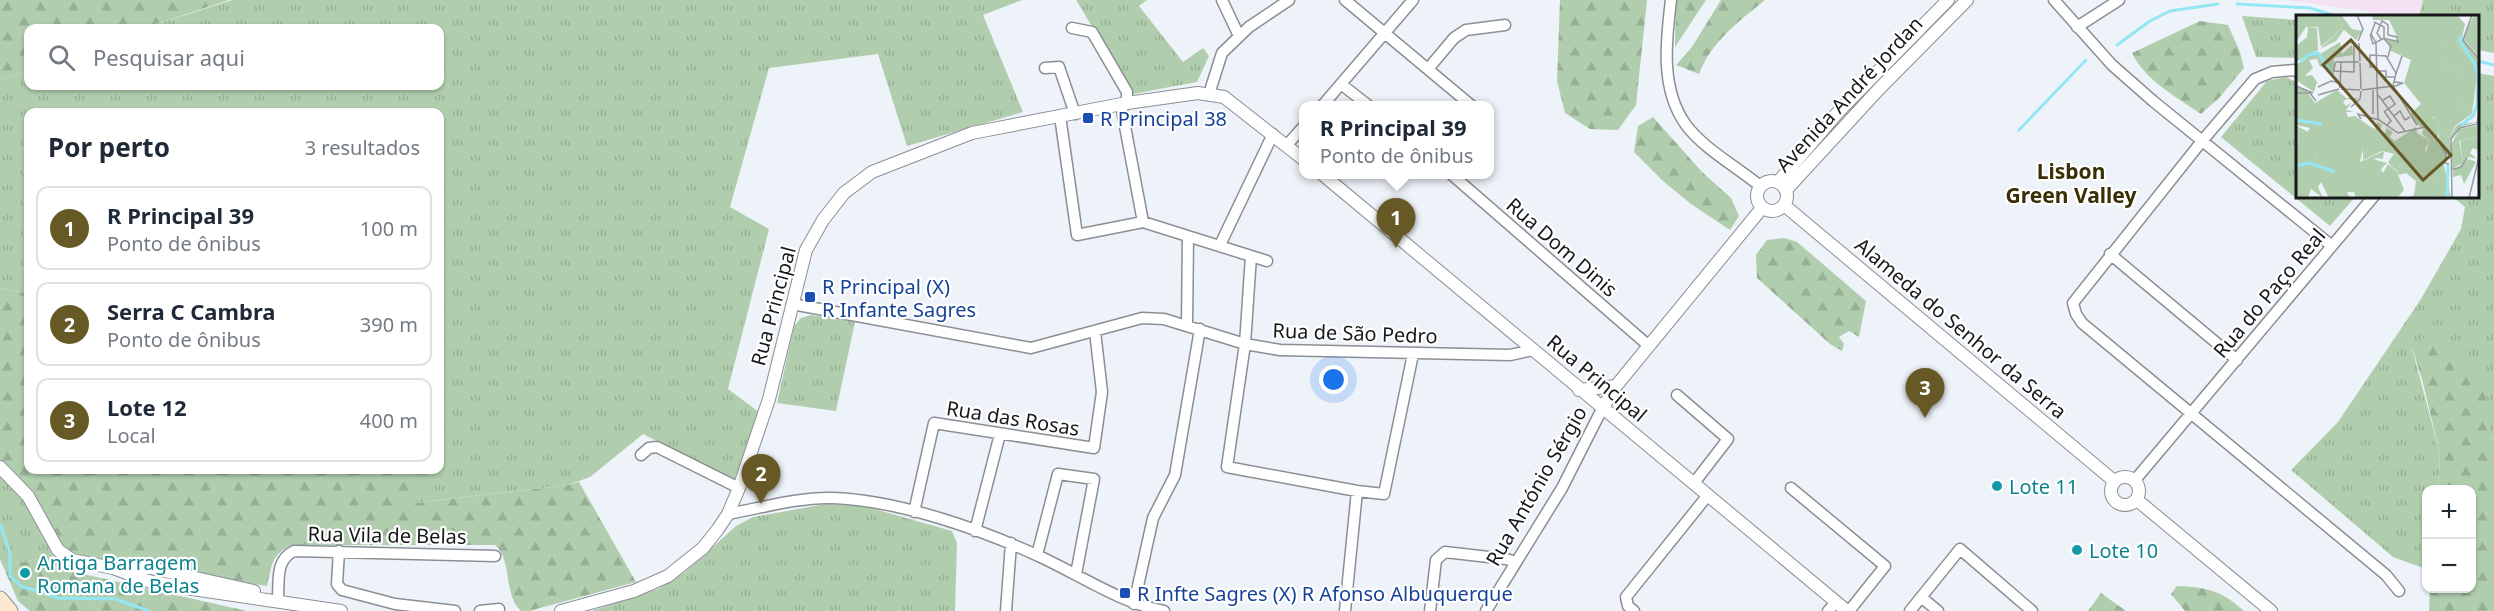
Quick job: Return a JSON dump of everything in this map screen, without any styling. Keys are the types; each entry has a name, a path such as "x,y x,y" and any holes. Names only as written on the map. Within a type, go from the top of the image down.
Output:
{"main road":[{"path":"0,600 10,611"}],"street":[{"path":"1222,0 1239,36"},
{"path":"1209,94 1222,53 1239,36 1288,0"},
{"path":"1345,0 1467,101"},
{"path":"1326,101 1413,0"},
{"path":"1671,0 1667,63 1669,85 1686,125 1760,186"},
{"name":"Avenida André Jordan","path":"1782,186 1839,111 1948,0"},
{"name":"Avenida André Jordan","path":"1782,186 1967,0"},
{"path":"2054,0 2112,65 2332,246"},
{"path":"2077,27 2119,0"},
{"path":"1428,69 1454,38 1466,30 1505,25"},
{"path":"1072,28 1092,32 1127,92 1124,104 1143,222"},
{"path":"1046,68 1059,68 1075,114"},
{"path":"2296,71 2272,72 2255,79 2110,254 2073,303 2082,323 2386,575 2399,591"},
{"path":"1341,84 1364,101"},
{"name":"Rua Principal","path":"561,611 634,591 668,576 703,548 728,514 769,399 806,250 823,220 844,193 872,172 972,133 1124,104 1198,93 1224,96 1299,156"},
{"path":"1060,116 1077,235 1143,222 1267,261"},
{"path":"1287,146 1299,132"},
{"path":"1220,245 1273,134"},
{"name":"Rua Principal","path":"1328,179 1602,409 1694,483 1832,606 1848,611"},
{"name":"Rua Dom Dinis","path":"1457,179 1649,346"},
{"path":"1765,182 1782,186 1786,201 1784,206 1774,211 1762,208 1756,198 1760,186 1765,182"},
{"name":"Rua do Paço Real","path":"2135,480 2372,198"},
{"name":"Alameda do Senhor da Serra","path":"1784,206 2114,481"},
{"name":"Rua António Sérgio","path":"1486,611 1562,488 1616,386 1762,208"},
{"path":"1187,325 1188,236"},
{"path":"2110,254 2237,360"},
{"path":"1251,256 1245,344 1227,467 1357,492 1384,494 1413,354"},
{"name":"Rua de São Pedro","path":"792,304 1030,348 1142,318 1164,319 1245,344 1281,350 1510,355 1533,350"},
{"path":"1139,607 1153,518 1175,475 1200,329"},
{"name":"Rua das Rosas","path":"914,512 934,423 1094,448 1102,392 1095,331"},
{"path":"1580,390 1616,386"},
{"path":"1677,395 1728,439 1694,483"},
{"path":"975,531 1000,434"},
{"path":"641,455 649,448 657,447 739,488"},
{"path":"0,467 28,496 63,555 72,560 113,568 148,581 334,610"},
{"path":"1037,555 1058,474 1094,479 1076,574"},
{"path":"2125,476 2135,480 2140,490 2137,500 2127,505 2116,502 2111,492 2114,481 2125,476"},
{"path":"1791,488 1885,566 1848,611"},
{"path":"1345,611 1357,492"},
{"path":"1634,611 1628,606 1626,597 1708,495"},
{"path":"728,514 831,498 861,501 914,512 1011,543 1139,607 1164,611"},
{"path":"2137,500 2271,611"},
{"path":"1006,611 1011,543"},
{"path":"1910,611 1960,549 2032,611"},
{"name":"Rua Vila de Belas","path":"278,596 280,567 285,555 294,551 495,556"},
{"path":"339,551 337,584 342,590 395,604 455,611"},
{"path":"1430,611 1436,560 1445,552 1516,562"},
{"path":"113,568 151,568 334,610"},
{"path":"1922,597 1938,611"},
{"path":"480,611 499,609"}],"shaded area":[{"path":"2284,0 2423,0 2419,15 2394,15"}],"green space":[{"path":"0,0 229,0 156,24 24,24 24,72 0,80"},
{"path":"232,0 1022,0 983,15 1023,112 907,146 878,54 769,68 730,207 769,229 728,389 759,412 734,480 643,434 590,477 568,485 414,503 408,474 444,474 444,108 24,108 24,293 0,288 0,80 24,72 24,90 444,90 444,24 157,24"},
{"path":"1076,0 1147,0 1139,6 1183,62 1203,48 1209,56 1197,82 1133,94"},
{"path":"1560,0 1647,0 1636,105 1618,130 1590,129 1565,113 1557,81"},
{"path":"1676,0 1706,0 1675,47"},
{"path":"1721,0 1765,0 1718,42 1704,62 1699,74 1676,65 1692,47"},
{"path":"2423,0 2494,0 2494,53 2479,50 2479,15 2419,15"},
{"path":"2242,16 2296,20 2296,58 2256,57"},
{"path":"2200,21 2228,25 2240,52 2244,68 2219,98 2201,114 2153,80 2132,53"},
{"path":"2479,73 2494,76 2494,440 2412,348 2440,454 2438,485 2422,485 2422,568 2393,557 2291,470 2338,422 2421,299 2461,229 2465,207 2454,198 2479,198"},
{"path":"2286,77 2294,81 2296,86 2296,198 2354,198 2330,226 2221,137 2267,81"},
{"path":"1653,117 1702,172 1731,198 1739,216 1730,230 1691,204 1663,181 1634,152 1638,126"},
{"path":"1784,238 1797,242 1866,301 1859,337 1849,331 1839,337 1844,344 1842,351 1830,344 1757,278 1756,255 1767,240"},
{"path":"0,288 24,293 24,474 408,474 415,503 579,482 636,582 529,611 521,611 512,596 501,552 495,545 292,545 276,557 267,586 79,556 65,551 38,503 21,479 0,463"},
{"path":"811,315 855,322 836,411 777,403 794,326 801,318"},
{"path":"2430,333 2452,347 2465,359 2481,381 2485,393 2491,437 2494,440 2494,611 2429,611 2430,593 2476,593 2476,485 2438,485 2440,454 2412,347"},
{"path":"0,475 24,500 53,556 3,566 0,559"},
{"path":"826,504 864,506 952,531 957,543 955,611 591,611 658,589 685,572 736,526 753,517"},
{"path":"53,556 74,572 247,611 30,611 18,601 3,566"},
{"path":"2177,586 2214,591 2244,611 2185,611 2171,594"},
{"path":"2101,593 2126,611 2088,611"}],"waterway":[{"path":"2117,45 2150,21 2170,11 2218,4"},
{"path":"2237,4 2310,8 2333,15"},
{"path":"2019,130 2086,60"},
{"path":"2479,61 2494,65"},
{"path":"0,524 10,552 10,576 22,587 57,598 115,599 149,611"}],"place":[{"name":"R Principal 38","path":"1088,118"},
{"name":"R Principal 39","path":"1396,248"},
{"name":"R Principal (X) R Infante Sagres","path":"810,297"},
{"name":"Lote 12","path":"1925,418"},
{"name":"Lote 11","path":"1997,486"},
{"name":"Serra C Cambra","path":"761,504"},
{"name":"Lote 10","path":"2077,550"},
{"name":"Antiga Barragem Romana de Belas","path":"25,573"},
{"name":"R Infte Sagres (X) R Afonso Albuquerque","path":"1125,593"}],"district":[{"name":"Lisbon Green Valley","path":"2071,183"}]}
